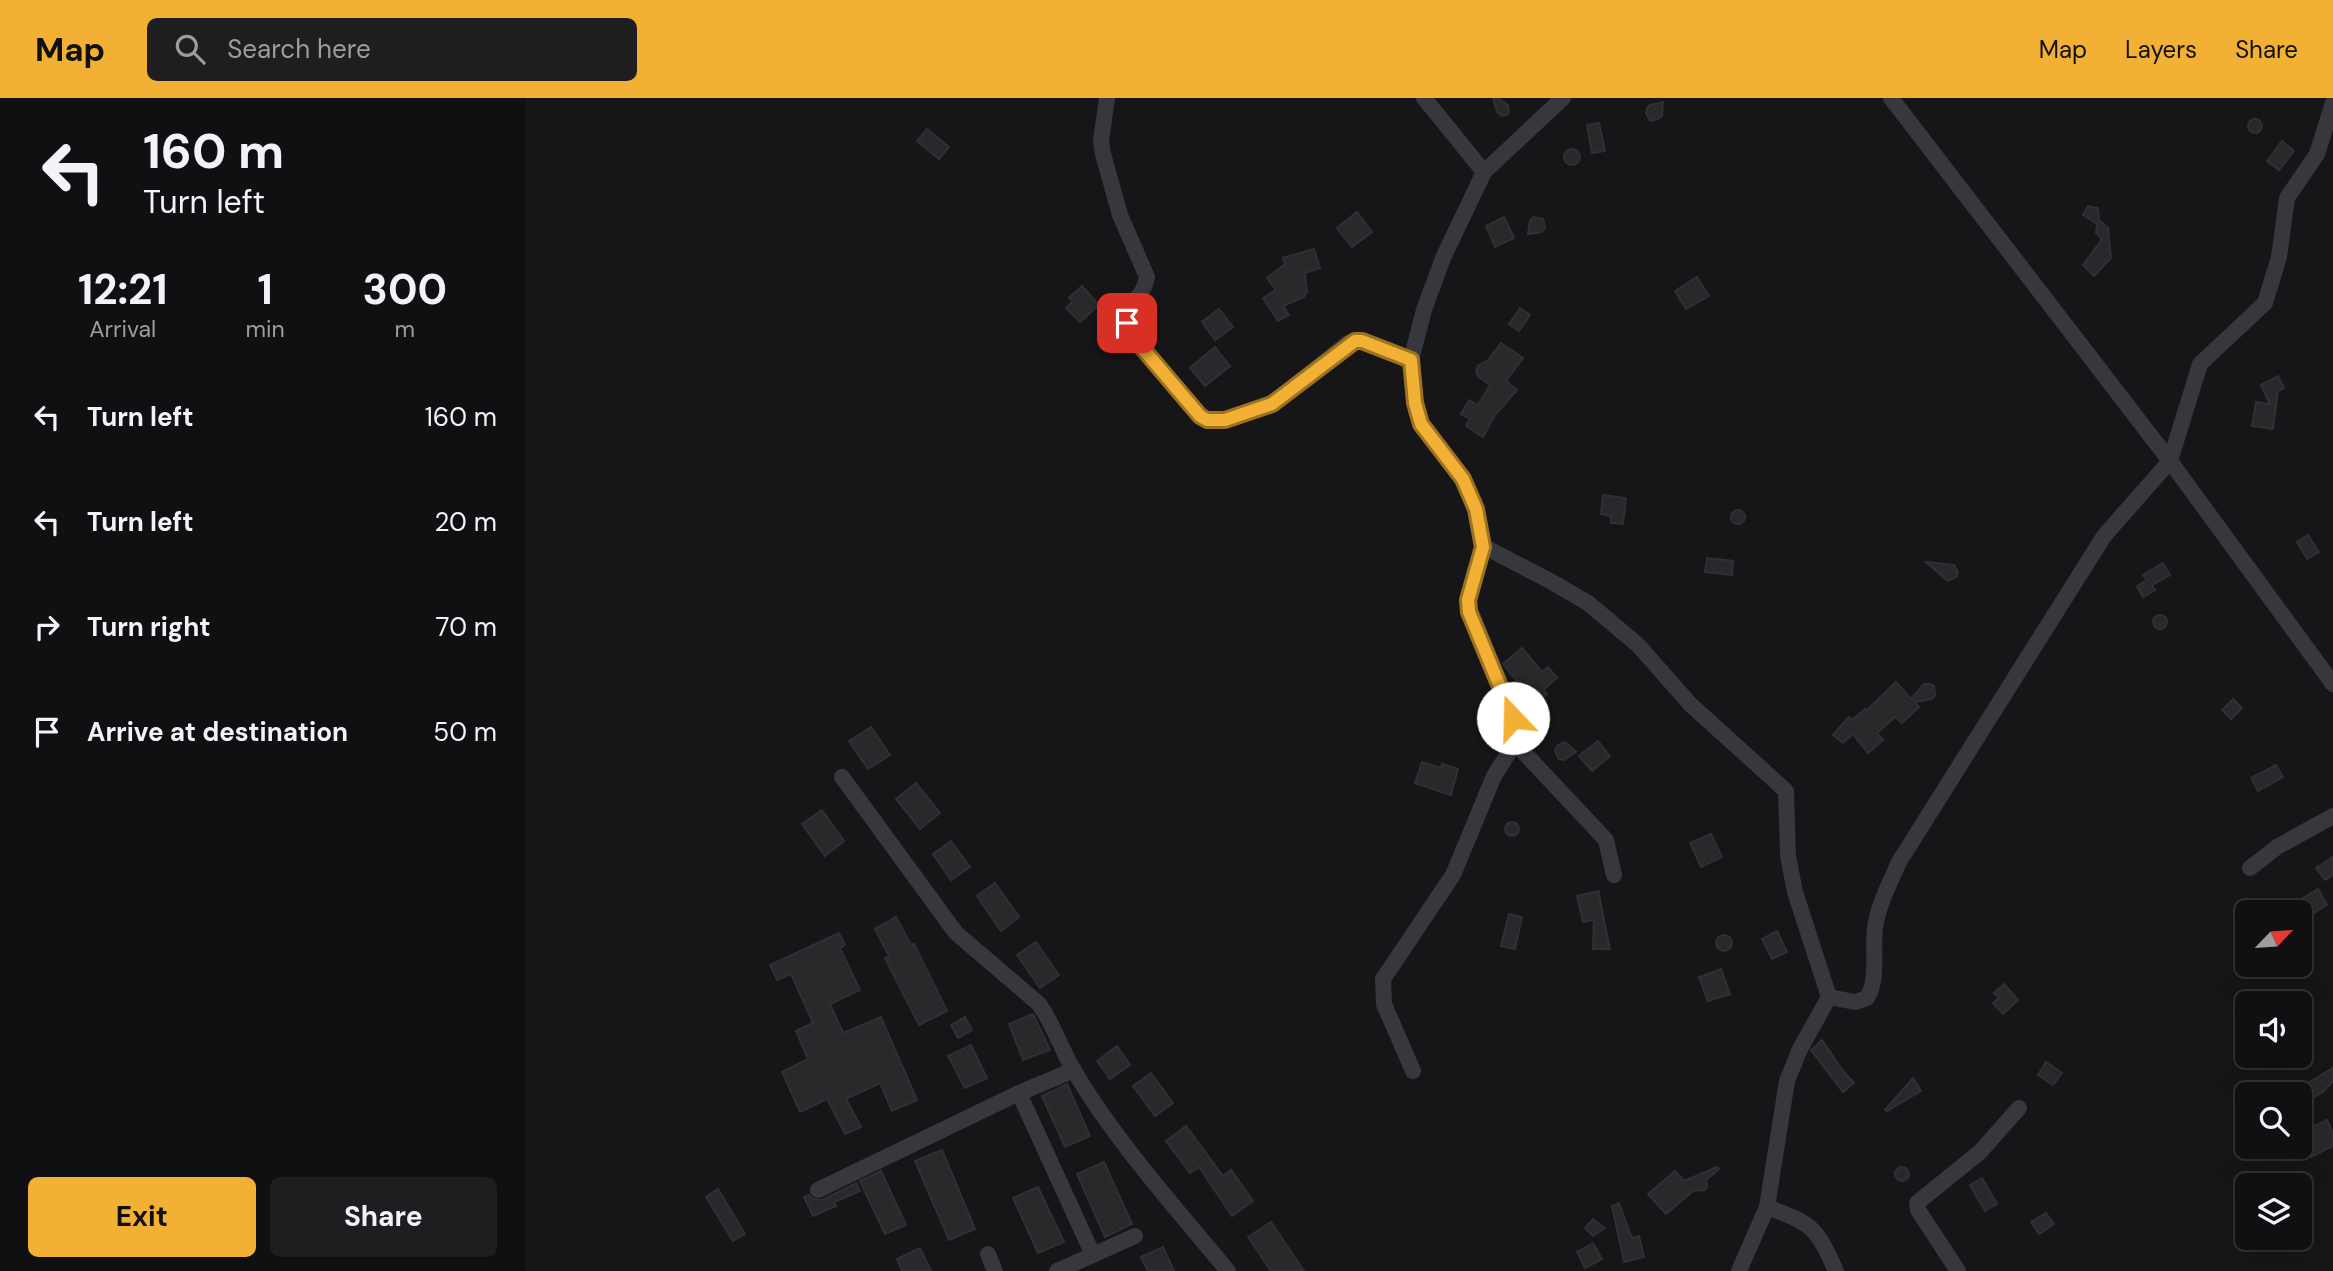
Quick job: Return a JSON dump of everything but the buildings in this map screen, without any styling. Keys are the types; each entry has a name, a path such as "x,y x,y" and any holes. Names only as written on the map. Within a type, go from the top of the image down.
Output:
{"street":[{"path":"1107,98 1101,141 1103,154 1120,215 1147,277 1146,283 1128,310 1127,323 1133,337 1200,416 1207,420 1225,420 1272,404 1355,341 1362,341 1411,360"},
{"path":"1424,98 1484,172"},
{"path":"1563,98 1484,172 1443,258 1424,310 1411,360 1415,403 1421,424 1463,479 1476,509 1483,547 1468,605 1510,708 1515,743 1598,828 1609,848 1613,875"},
{"path":"1891,98 2170,461 2333,684"},
{"path":"1829,997 1855,1002 1867,998 1872,989 1875,929 1880,904 1899,862 2104,536 2170,461 2200,364 2265,303 2279,257 2287,198 2317,154 2333,103"},
{"path":"1483,547 1588,603 1639,645 1690,704 1786,791 1788,856 1795,892 1829,997 1800,1049 1787,1082 1767,1207 1739,1271"},
{"path":"1413,1072 1384,1004 1383,979 1453,875 1494,776 1515,743"},
{"path":"842,777 956,933 1039,1004 1074,1070 1129,1151 1228,1271"},
{"path":"2250,868 2277,847 2333,816"},
{"path":"818,1190 1019,1093 1074,1070"},
{"path":"1019,1093 1093,1255"},
{"path":"1958,1271 1917,1203 1980,1152 2019,1108"},
{"path":"1767,1207 1804,1221 1817,1233 1836,1271"},
{"path":"1057,1271 1135,1236"},
{"path":"988,1254 995,1271"}],"route":[{"path":"1127,323 1133,337 1200,416 1207,420 1225,420 1272,404 1348,343 1362,341 1411,360 1415,403 1421,424 1463,479 1476,509 1483,547 1468,600 1469,612 1513,718"}]}
